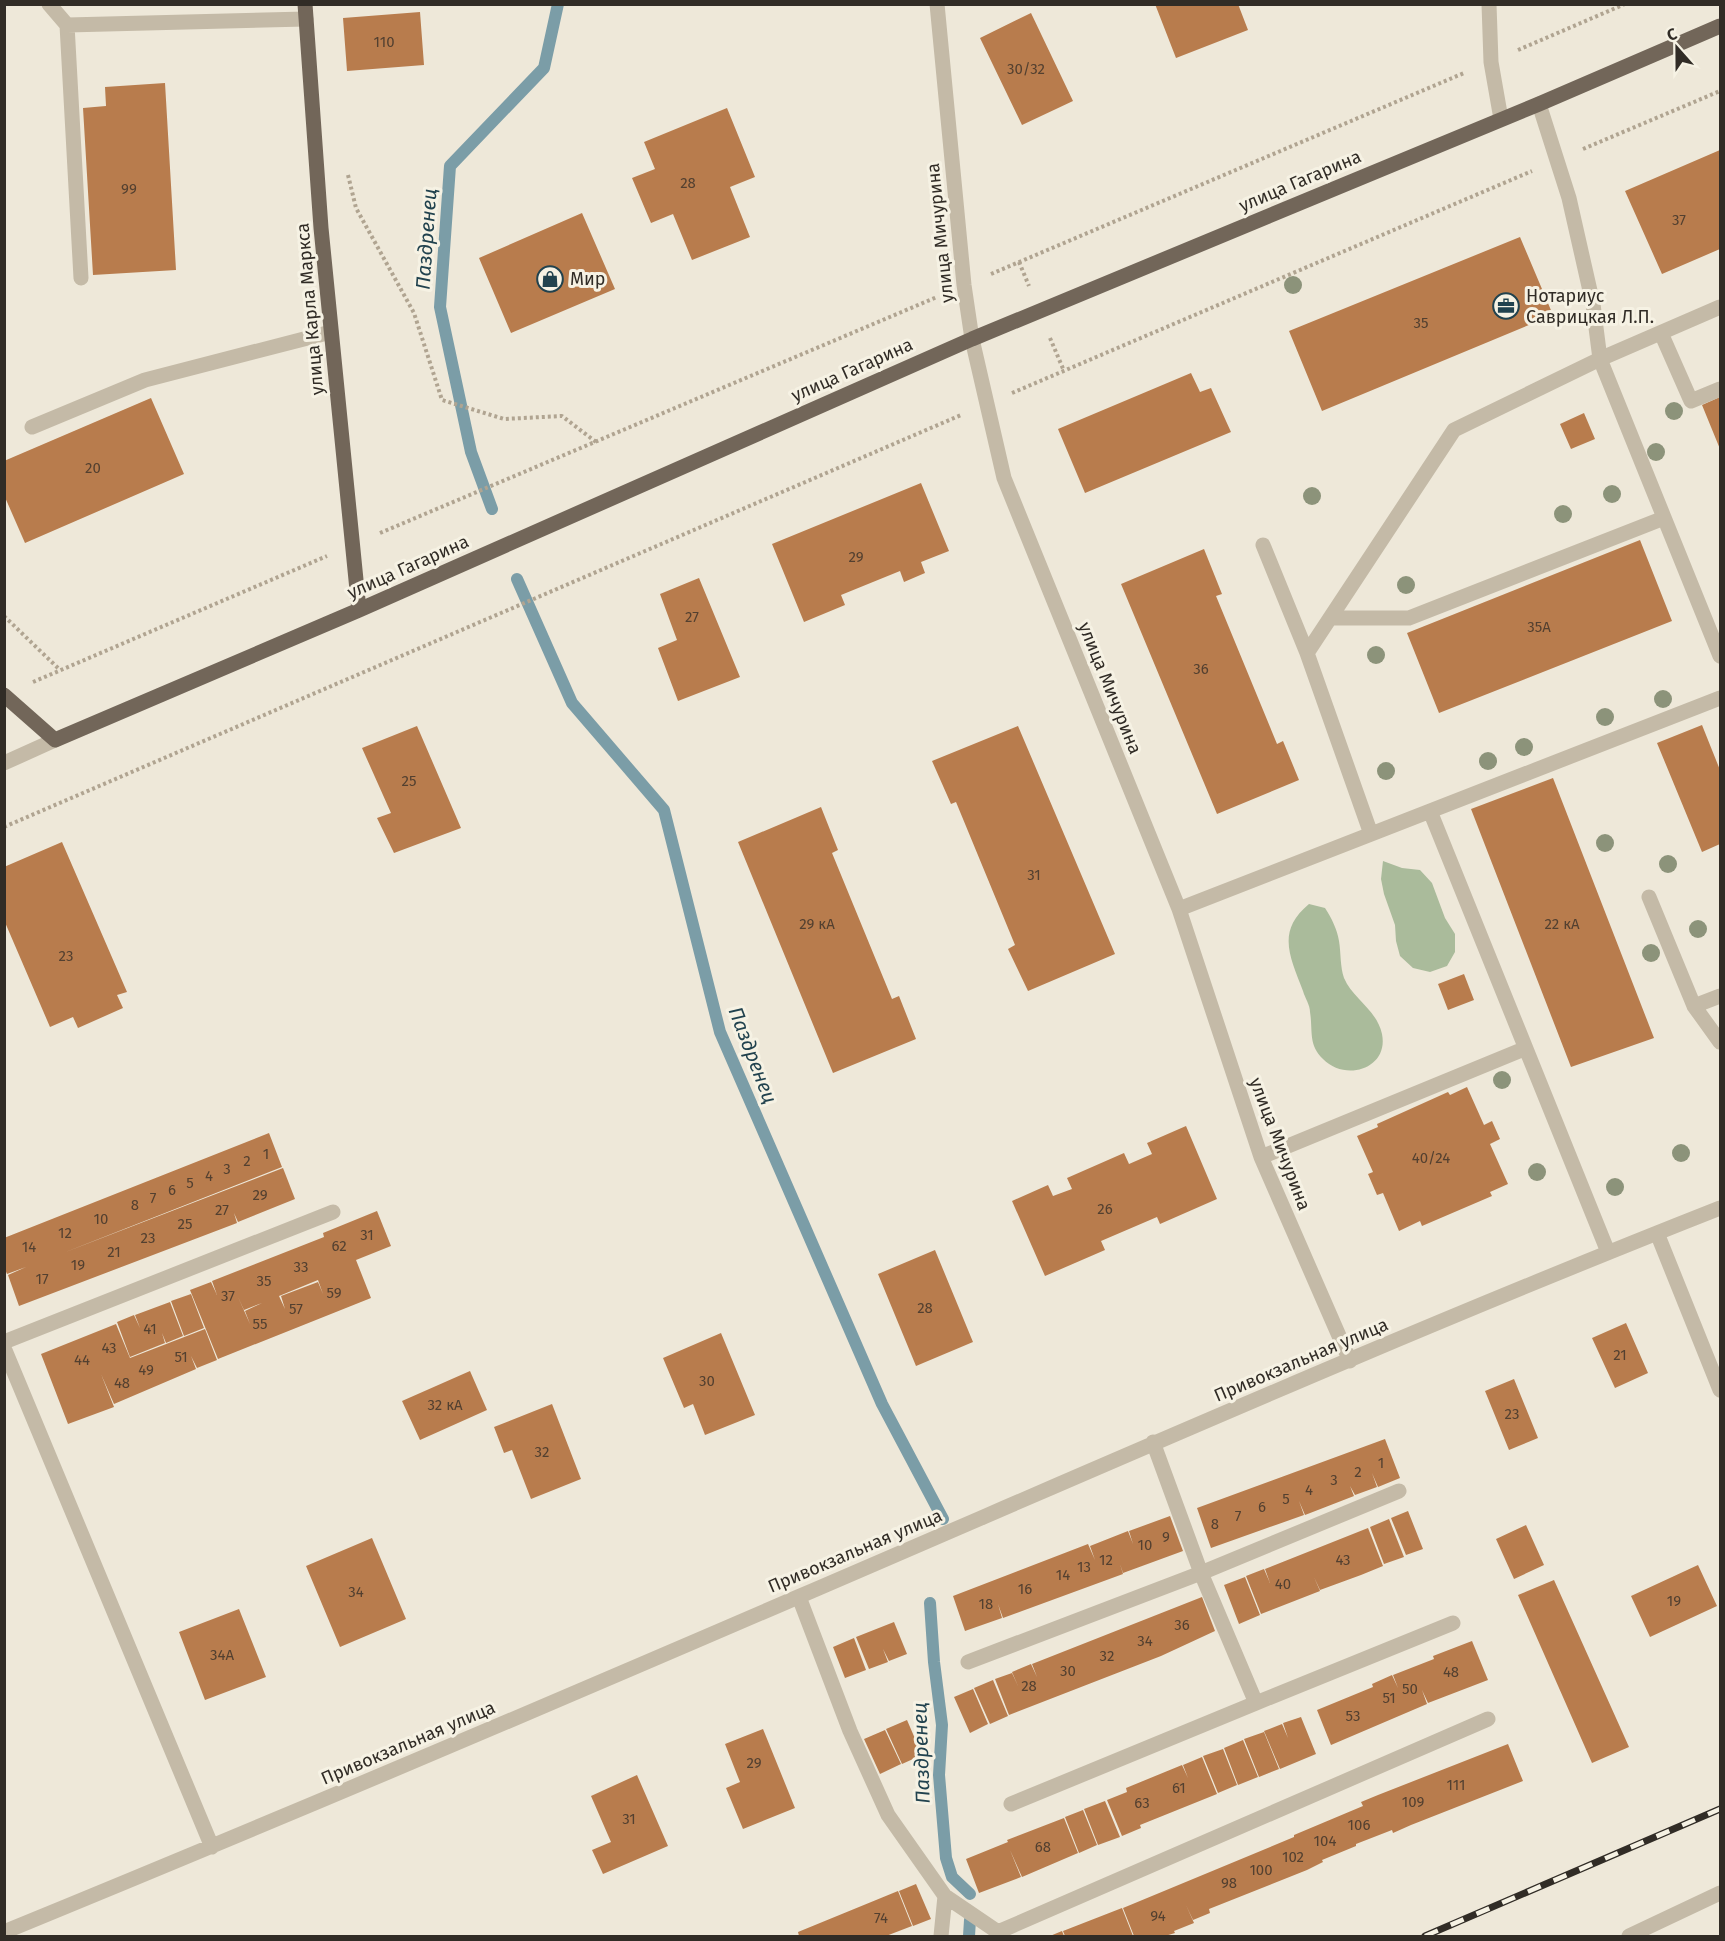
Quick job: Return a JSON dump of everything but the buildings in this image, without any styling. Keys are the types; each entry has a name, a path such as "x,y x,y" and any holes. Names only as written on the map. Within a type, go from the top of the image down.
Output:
{"main road":[{"name":"улица Карла Маркса","path":"306,12 321,228 359,610"},
{"name":"улица Гагарина","path":"55,740 359,610 972,339 1539,104 1720,26"},
{"path":"4,695 55,740"}],"street":[{"path":"49,4 68,25 81,278"},
{"name":"улица Мичурина","path":"937,4 964,285 972,339 1004,478 1179,909 1261,1157 1350,1361"},
{"path":"1489,4 1491,62 1501,119"},
{"path":"68,25 306,12"},
{"path":"1539,104 1569,198 1593,304 1599,359 1720,656"},
{"path":"1307,653 1454,430 1599,359 1720,307"},
{"path":"32,427 145,380 331,332"},
{"path":"1661,333 1691,401 1720,389"},
{"path":"1330,618 1409,618 1664,518"},
{"path":"1263,545 1307,653 1371,834"},
{"path":"1179,909 1720,698"},
{"name":"улица Гагарина","path":"4,763 55,740"},
{"path":"1430,811 1524,1049 1608,1252"},
{"path":"1649,897 1695,1006 1720,1042"},
{"path":"1695,1006 1720,996"},
{"path":"1261,1157 1524,1049"},
{"name":"Привокзальная улица","path":"4,1932 212,1847 799,1597 1153,1443 1608,1252 1720,1208"},
{"path":"4,1342 333,1212"},
{"path":"1657,1233 1720,1390"},
{"path":"4,1348 212,1847"},
{"path":"1153,1443 1201,1573 1256,1702"},
{"path":"968,1662 1201,1573 1399,1491"},
{"path":"799,1597 850,1731 888,1815 945,1896 998,1932 1488,1719"},
{"path":"1011,1804 1453,1623"},
{"path":"1629,1936 1720,1893"},
{"path":"941,1936 945,1896"}],"path":[{"path":"27,684 1625,4"},
{"path":"4,827 1720,91"},
{"path":"345,166 356,208 414,313 442,400 504,419 562,416 596,442"},
{"path":"4,616 60,670"}],"green space":[{"path":"1383,861 1402,868 1420,870 1432,883 1445,918 1455,934 1455,952 1447,966 1430,972 1413,968 1400,956 1395,925 1381,879"},
{"path":"1309,904 1325,908 1330,916 1336,928 1344,978 1375,1018 1382,1034 1379,1056 1363,1068 1342,1070 1332,1066 1318,1054 1313,1043 1309,1007 1290,956 1289,945 1292,924"}],"waterway":[{"name":"Паздренец","path":"492,509 471,452 440,307 450,166 544,68 558,4"},
{"name":"Паздренец","path":"517,579 572,703 664,810 720,1032 882,1404 943,1519"},
{"name":"Паздренец","path":"930,1603 942,1725 939,1775 946,1858 952,1877 970,1894"},
{"name":"Паздренец","path":"969,1936 970,1920"}],"railway":[{"path":"1425,1936 1720,1809"}],"place":[{"name":"Мир","path":"550,279"},
{"name":"Нотариус Саврицкая Л.П.","path":"1506,306"}]}
